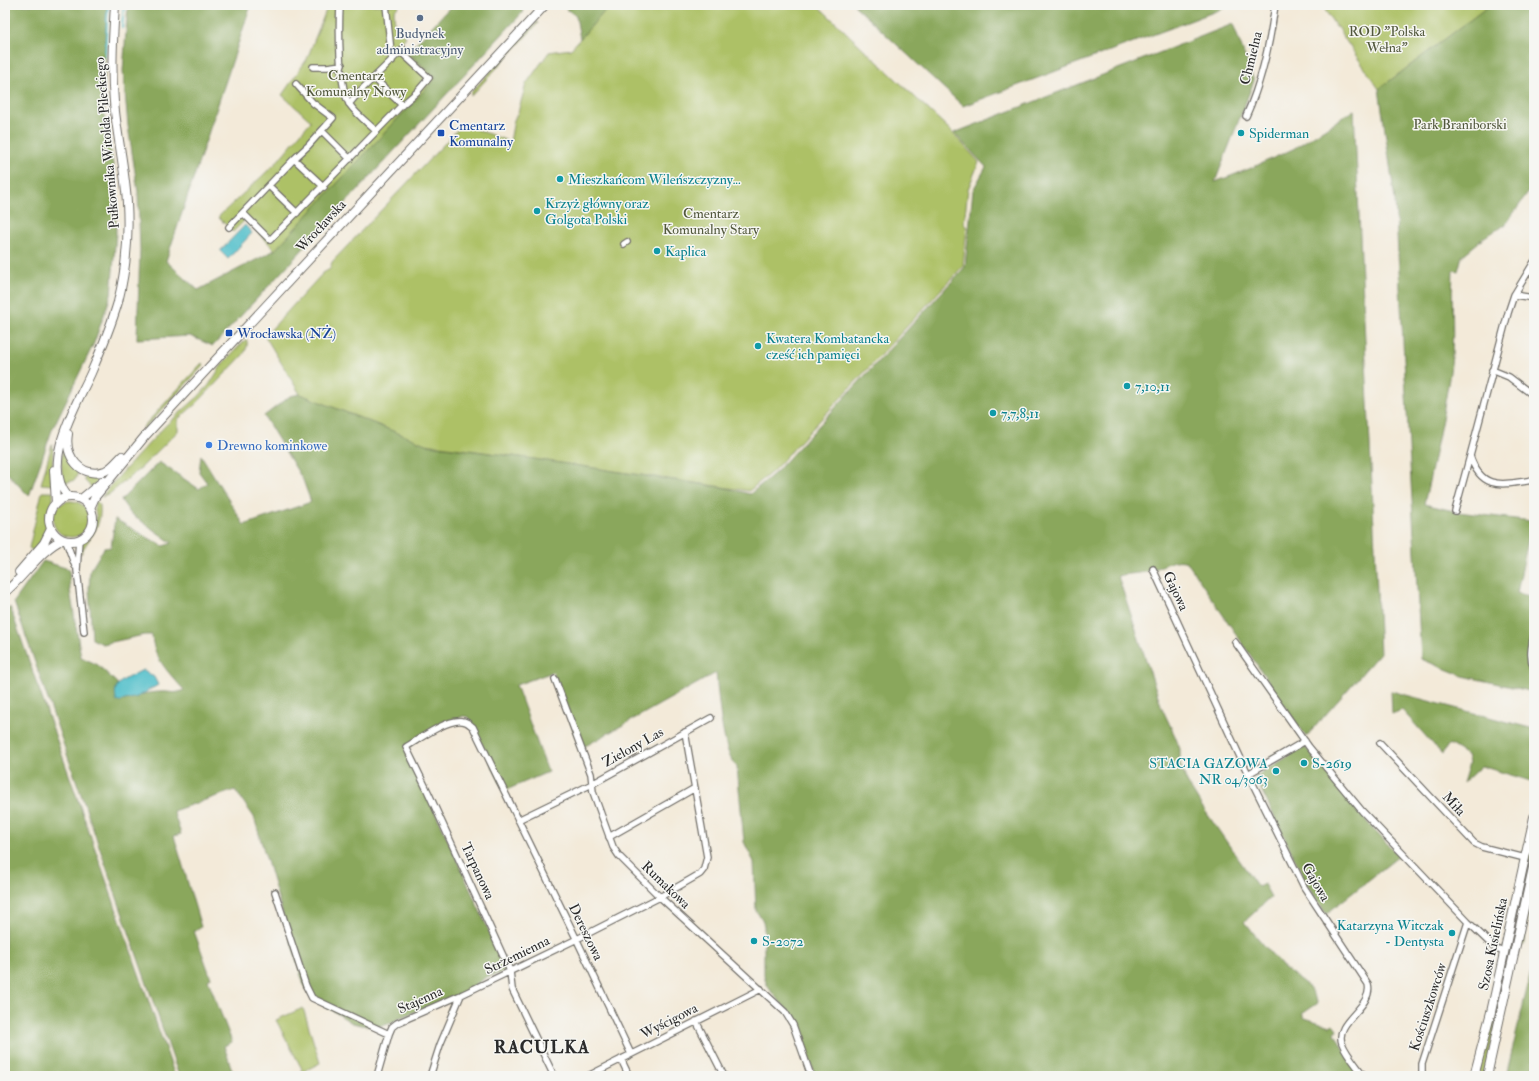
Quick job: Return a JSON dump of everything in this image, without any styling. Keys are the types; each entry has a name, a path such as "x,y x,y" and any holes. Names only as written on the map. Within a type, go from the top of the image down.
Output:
{"street":[{"name":"Pułkownika Witolda Pileckiego","path":"68,497 62,487 58,462 62,439 72,412 104,340 117,303 123,280 127,246 127,198 117,130 113,86 112,42 115,5"},
{"path":"340,5 339,41 344,87 349,104 376,131"},
{"path":"386,5 392,61"},
{"name":"Wrocławska","path":"90,508 95,497 134,448 302,265 545,5"},
{"name":"Chmielna","path":"1246,116 1258,84 1269,45 1274,5"},
{"path":"243,213 270,240 324,187 376,131 417,92 429,78 403,50 360,91 349,104"},
{"path":"313,67 342,65"},
{"path":"374,78 402,105"},
{"path":"230,227 333,118 313,103 296,84"},
{"path":"322,131 350,159"},
{"path":"294,159 324,187"},
{"path":"269,186 297,213"},
{"path":"1455,511 1508,313 1514,295 1534,262"},
{"path":"1514,295 1534,298"},
{"path":"1492,370 1509,377 1534,396"},
{"path":"79,398 66,444 70,458 77,465 88,471 105,471 134,448"},
{"name":"Pułkownika Witolda Pileckiego","path":"56,503 54,465 56,446 64,423 72,412"},
{"path":"1470,456 1478,473 1484,479 1491,482 1506,483 1534,480"},
{"name":"Wrocławska","path":"80,499 118,468"},
{"path":"5,591 14,585 51,545 64,540 79,540 89,532 93,520 90,508 80,499 68,497 56,503 53,506 49,516 51,529 57,536 64,540 77,570"},
{"path":"5,591 10,582 40,548 51,529"},
{"path":"79,540 77,570 84,632"},
{"name":"Gajowa","path":"1153,569 1248,774 1304,888 1368,984 1369,991 1367,998 1344,1026 1341,1035 1342,1044 1364,1076"},
{"path":"1534,635 1530,652 1534,669"},
{"path":"1235,642 1305,741 1362,811 1496,950 1504,952"},
{"name":"Rumakowa","path":"556,679 591,774 593,792 608,837 613,847 619,856 660,897 785,1012 791,1022 811,1076"},
{"name":"Zielony Las","path":"592,784 711,718"},
{"name":"Tarpanowa","path":"472,727 463,721 456,721 442,726 406,747 510,971 512,989 554,1076"},
{"name":"Dereszowa","path":"472,727 577,939 631,1054"},
{"name":"Zielony Las","path":"660,897 700,874 706,864 707,857 685,732"},
{"path":"1248,774 1305,741"},
{"name":"Miła","path":"1380,743 1474,843 1482,847 1525,858"},
{"path":"518,820 592,784"},
{"path":"608,837 695,788"},
{"name":"Szosa Kisielińska","path":"1474,1076 1491,1012 1534,817"},
{"name":"Szosa Kisielińska","path":"1487,1075 1534,863"},
{"path":"275,892 306,986 312,998 389,1034"},
{"name":"Strzemienna","path":"461,995 660,897"},
{"name":"Kościuszkowców","path":"1422,1076 1422,1064 1468,922"},
{"name":"Wyścigowa","path":"588,1076 761,989"},
{"path":"430,1076 440,1045 461,995"},
{"name":"Stajenna","path":"377,1076 389,1034 397,1023 461,995"},
{"path":"696,1021 724,1076"},
{"path":"621,1059 629,1076"}],"green space":[{"path":"5,5 107,5 104,110 115,176 116,233 111,295 94,343 52,430 29,496 5,471"},
{"path":"128,5 251,5 166,261 198,290 275,250 436,78 408,52 452,5 524,5 522,13 213,346 190,336 137,339 140,250 138,192 128,126 123,71"},
{"name":"Cmentarz Komunalny Nowy","path":"328,5 400,5 394,11 395,27 406,37 399,45 436,78 275,250 246,219 233,232 218,217 275,164 311,121 282,95 307,59"},
{"path":"561,5 610,5 580,39 576,16"},
{"name":"Cmentarz Komunalny Stary","path":"610,5 817,5 949,129 979,162 968,189 964,224 967,227 963,266 773,471 749,491 425,444 300,394 265,336 323,273 330,269 332,262 463,124 510,142 514,120 518,112 526,84 549,52 571,49"},
{"path":"854,5 1227,5 1227,7 963,106"},
{"name":"ROD \"Polska Wełna\"","path":"1322,5 1490,5 1379,89"},
{"name":"Park Braniborski","path":"1490,5 1534,5 1534,178 1531,189 1505,225 1486,236 1462,256 1458,271 1453,270 1453,345 1451,363 1443,414 1424,504 1458,512 1532,521 1517,593 1534,597 1534,626 1528,665 1534,666 1534,692 1463,676 1421,659 1395,200 1379,89"},
{"path":"537,22 538,23 471,96 471,92"},
{"path":"1233,24 1254,81 1215,182 1249,169 1293,149 1354,110 1380,653 1306,737 1187,562 1174,561 1153,570 1118,576 1162,708 1180,749 1180,764 1187,782 1201,805 1258,887 1264,884 1271,897 1244,922 1282,966 1308,986 1318,1003 1302,1014 1305,1018 1330,1026 1333,1024 1337,1029 1335,1033 1343,1049 1361,1076 815,1076 796,1024 772,993 764,976 764,926 762,919 756,911 754,862 744,842 737,767 732,761 724,737 716,673 580,749 553,672 516,685 548,772 504,791 469,717 463,716 406,747 507,971 486,977 466,993 401,1017 392,1023 380,1026 367,1026 352,1023 318,1001 305,989 254,817 235,790 173,811 181,834 174,836 201,927 194,931 211,978 208,980 232,1042 224,1046 234,1076 179,1076 14,602 43,561 69,569 70,590 81,657 98,665 118,684 116,689 124,700 146,693 175,693 184,690 163,665 155,651 152,635 144,635 103,644 92,639 89,589 90,571 104,548 111,547 115,519 163,546 172,543 130,513 121,500 159,462 199,489 207,483 199,472 201,455 244,525 311,502 303,480 264,416 290,396 300,394 428,445 527,458 726,488 750,494 776,472 965,267 973,190 986,167 954,133"},
{"path":"246,339 247,345 243,355 197,403 178,419 178,431 142,467 108,495 102,497 109,487 165,426 198,397 209,385 223,363"},
{"path":"202,363 203,366 144,429 143,427"},
{"path":"52,444 52,485 41,484"},
{"path":"63,449 70,463 79,470 75,480 63,483 61,461"},
{"path":"85,473 105,475 91,487 85,481"},
{"path":"42,492 53,492 53,500 46,517 47,533 34,551 29,548"},
{"path":"95,500 100,505 99,521 81,554 81,544 92,532 95,525"},
{"path":"71,501 81,504 86,509 89,519 86,529 81,534 71,537 61,534 56,529 53,519 56,509 61,504"},
{"path":"10,607 175,1076 5,1076 5,613"},
{"path":"1391,691 1534,729 1534,782 1481,766 1463,783 1469,763 1467,755 1449,744 1442,754 1402,710 1392,714"},
{"path":"1305,746 1373,829 1399,856 1326,914 1308,886 1255,777"},
{"path":"1534,832 1534,849 1497,1017 1497,1011 1495,1010"},
{"path":"1534,881 1534,889 1526,928 1525,944 1522,946 1522,934"},
{"path":"1534,960 1534,1076 1506,1076"},
{"path":"303,1008 320,1063 306,1070 306,1073 317,1076 298,1076 301,1075 302,1069 276,1020"},
{"path":"1494,1014 1494,1019 1496,1020 1484,1073 1482,1076 1478,1076"}],"water":[{"path":"245,225 252,233 228,259 220,251"},
{"path":"144,670 154,677 158,685 137,697 117,702 115,692 118,685 127,678"}],"waterway":[{"path":"105,57 108,5"},
{"path":"122,27 124,5"}],"place":[{"name":"Budynek administracyjny","path":"420,18"},
{"name":"Cmentarz Komunalny","path":"441,133"},
{"name":"Spiderman","path":"1241,133"},
{"name":"Mieszkańcom Wileńszczyzny...","path":"560,179"},
{"name":"Krzyż główny oraz Golgota Polski","path":"537,211"},
{"name":"Kaplica","path":"657,251"},
{"name":"Wrocławska (NŻ)","path":"229,333"},
{"name":"Kwatera Kombatancka cześć ich pamięci","path":"758,346"},
{"name":"7,10,11","path":"1127,386"},
{"name":"7,7,8,11","path":"993,413"},
{"name":"Drewno kominkowe","path":"209,445"},
{"name":"S-2619","path":"1304,763"},
{"name":"STACIA GAZOWA NR 04/3063","path":"1276,771"},
{"name":"Katarzyna Witczak - Dentysta","path":"1452,933"},
{"name":"S-2072","path":"754,941"}],"district":[{"name":"RACULKA","path":"542,1047"}]}
